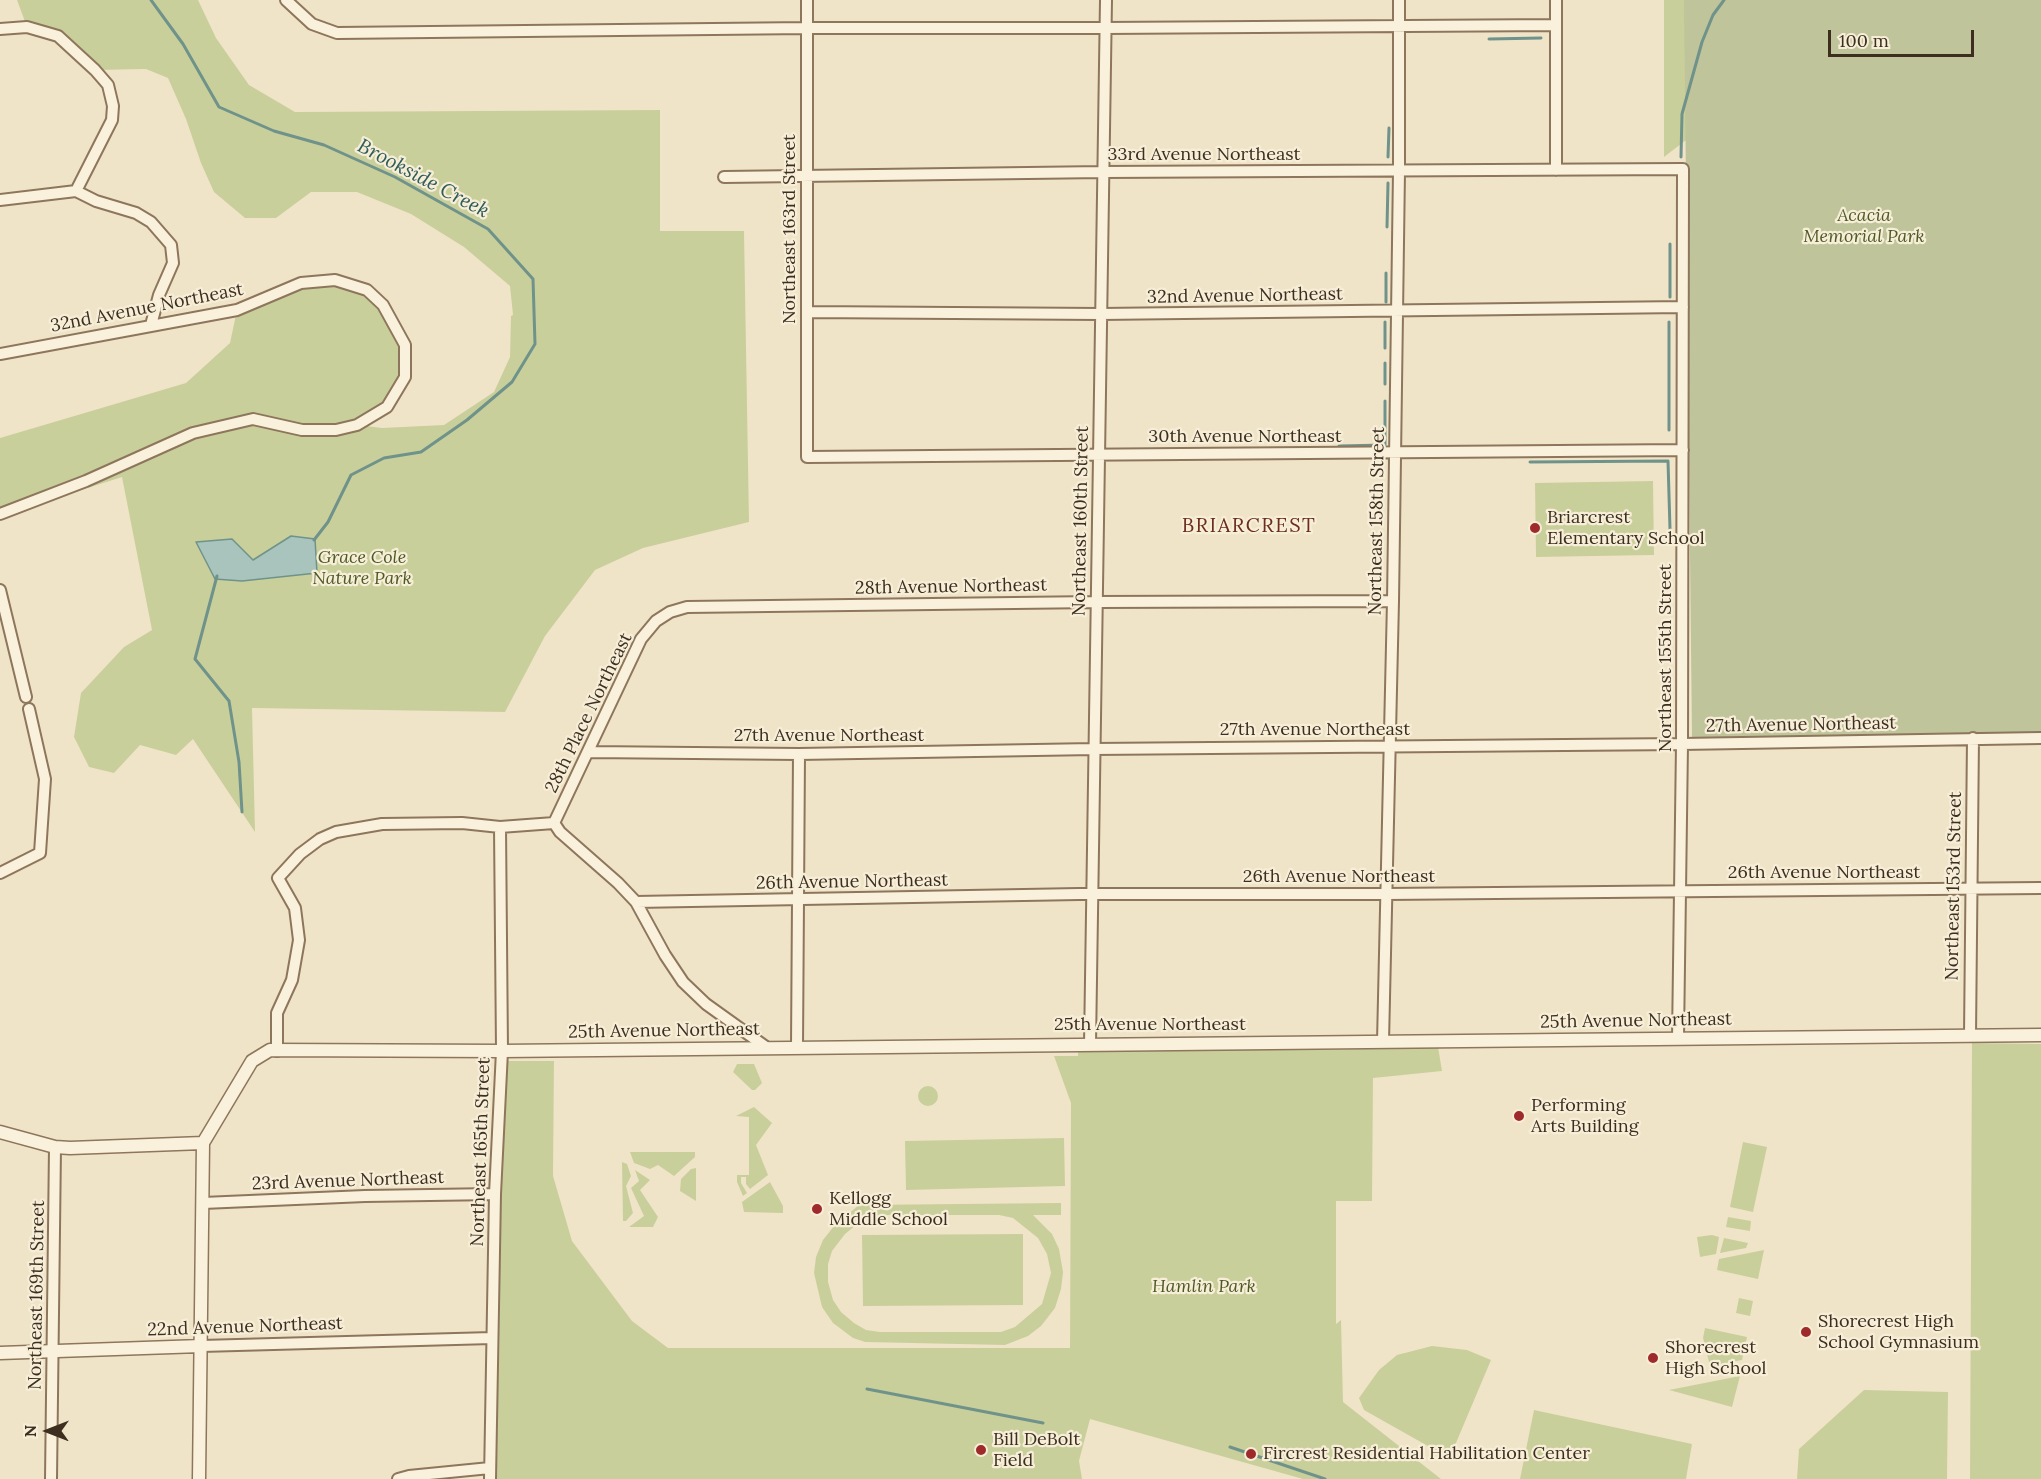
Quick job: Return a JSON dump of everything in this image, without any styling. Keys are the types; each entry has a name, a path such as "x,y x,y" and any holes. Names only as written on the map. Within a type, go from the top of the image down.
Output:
{"street":[{"path":"286,0 312,24 337,33 807,28 1556,25"},
{"name":"Northeast 163rd Street","path":"807,0 807,457"},
{"name":"Northeast 160th Street","path":"1090,1044 1106,0"},
{"name":"Northeast 158th Street","path":"1383,1042 1393,601 1399,0"},
{"path":"1556,0 1556,170"},
{"path":"0,29 27,27 58,36 108,85 113,106 112,120 76,191"},
{"name":"33rd Avenue Northeast","path":"724,177 1103,172 1683,169"},
{"name":"Northeast 155th Street","path":"1678,1039 1682,744 1683,169"},
{"path":"0,200 76,191 96,201 136,213 151,222 171,245 173,263 159,295 151,325"},
{"name":"32nd Avenue Northeast","path":"0,354 237,310 301,283 335,280 367,290 383,305 405,345 405,377 387,407 357,425 336,430 302,430 253,419 193,433 86,481 0,514"},
{"name":"32nd Avenue Northeast","path":"807,312 1101,314 1683,307"},
{"name":"30th Avenue Northeast","path":"807,457 1683,450"},
{"path":"0,590 26,697"},
{"name":"28th Avenue Northeast","path":"656,621 670,612 687,607 1393,601"},
{"name":"28th Place Northeast","path":"554,823 641,639 656,621"},
{"path":"0,873 40,853 45,779 29,709"},
{"name":"Northeast 153rd Street","path":"1970,1035 1973,738"},
{"name":"27th Avenue Northeast","path":"589,752 799,754 2041,738"},
{"path":"797,1047 799,754"},
{"path":"277,1050 277,1013 292,980 299,940 295,908 278,878 300,854 320,839 336,832 382,824 462,823 500,827 554,823 560,832 636,902 669,962 683,982 706,1004 766,1047"},
{"name":"Northeast 165th Street","path":"490,1473 495,1194 502,1051 500,827"},
{"name":"26th Avenue Northeast","path":"636,902 1092,894 1387,894 2041,888"},
{"name":"25th Avenue Northeast","path":"203,1143 252,1061 270,1050 502,1051 2041,1035"},
{"path":"0,1132 55,1147 139,1147 203,1143 199,1479"},
{"name":"Northeast 169th Street","path":"51,1479 55,1147"},
{"name":"23rd Avenue Northeast","path":"203,1203 365,1196 495,1194"},
{"name":"22nd Avenue Northeast","path":"0,1353 492,1338"},
{"path":"398,1479 409,1476 490,1473"}],"green space":[{"name":"Grace Cole Nature Park","path":"17,0 198,0 216,38 249,85 295,112 660,110 660,231 744,231 749,522 643,548 595,570 545,636 505,712 252,708 255,832 193,739 176,755 140,745 114,773 89,767 74,737 81,693 124,647 152,630 122,477 0,516 0,438 186,383 230,343 237,310 301,283 335,280 367,290 405,345 405,377 387,407 358,425 382,428 444,425 494,392 510,357 511,316 513,315 510,286 464,247 411,214 357,192 311,192 276,218 245,218 214,192 168,78 146,69 95,70 58,36 27,27"},
{"path":"1664,0 1778,0 1728,108 1664,157"},
{"name":"Acacia Memorial Park","path":"1684,0 2041,0 2041,738 1692,738"},
{"path":"1653,481 1654,555 1536,557 1535,483"},
{"name":"Hamlin Park","path":"1185,1043 1318,1050 1438,1047 1442,1071 1373,1078 1372,1201 1336,1201 1336,1324 1341,1320 1343,1402 1441,1479 1303,1479 1090,1419 1079,1461 1082,1479 490,1479 491,1363 499,1361 500,1194 505,1061 554,1061 553,1176 572,1241 632,1321 668,1348 1070,1348 1071,1103 1054,1056 1078,1056 1078,1044"},
{"path":"1972,1043 2041,1044 2041,1479 1970,1479"},
{"path":"737,1064 754,1064 762,1083 755,1090 752,1090 733,1072"},
{"path":"928,1086 935,1089 938,1096 935,1103 928,1106 921,1103 918,1096 921,1089"},
{"path":"754,1107 772,1123 756,1145 768,1175 750,1189 746,1184 746,1177 741,1177 741,1183 747,1193 743,1196 737,1182 737,1175 749,1175 749,1117 736,1116"},
{"path":"1064,1138 1065,1186 906,1190 905,1141"},
{"path":"1743,1142 1767,1147 1753,1212 1730,1207"},
{"path":"630,1152 695,1152 695,1157 674,1176 658,1165 650,1169 634,1163"},
{"path":"622,1162 627,1164 631,1176 626,1186 633,1213 626,1221 623,1221"},
{"path":"696,1168 696,1201 680,1191 681,1179 691,1169"},
{"path":"635,1170 650,1180 640,1190 658,1217 653,1227 629,1227 644,1216 631,1188 639,1181"},
{"path":"770,1182 783,1206 783,1213 744,1212 742,1202"},
{"path":"1061,1203 1061,1215 1033,1215 1052,1234 1059,1249 1063,1272 1055,1308 1041,1326 1028,1336 1005,1345 865,1342 853,1338 833,1323 822,1307 814,1273 816,1257 823,1240 834,1226 859,1205","holes":["880,1215 999,1215 1013,1218 1038,1238 1047,1254 1051,1273 1042,1304 1015,1327 1001,1332 866,1330 841,1312 833,1300 828,1282 828,1264 832,1251 845,1234 861,1221"]},
{"path":"1728,1217 1751,1221 1750,1231 1726,1227"},
{"path":"1023,1234 1023,1305 863,1306 862,1235"},
{"path":"1712,1235 1719,1237 1716,1254 1700,1257 1697,1237"},
{"path":"1724,1238 1748,1243 1746,1248 1720,1253"},
{"path":"1764,1250 1758,1279 1717,1270 1719,1259"},
{"path":"1739,1298 1753,1301 1750,1316 1736,1313"},
{"path":"1705,1328 1747,1337 1742,1360 1710,1366 1703,1338"},
{"path":"1432,1346 1467,1350 1491,1360 1453,1450 1442,1454 1364,1410 1359,1398 1379,1370 1397,1355"},
{"path":"1740,1376 1732,1407 1669,1390"},
{"path":"1864,1390 1948,1392 1947,1479 1797,1479 1799,1449"},
{"path":"1534,1410 1692,1444 1686,1479 1520,1479"}],"water":[{"path":"291,536 315,539 317,573 242,581 215,579 196,542 232,539 253,560"}],"waterway":[{"name":"Brookside Creek","path":"151,0 183,44 219,107 274,131 324,145 395,177 488,229 533,279 535,344 512,382 467,420 421,452 384,458 351,475 328,522 314,540"},
{"path":"1681,157 1682,114 1702,42 1713,15 1724,0"},
{"path":"1489,39 1541,38"},
{"path":"1388,157 1389,128"},
{"path":"1387,227 1388,183"},
{"path":"1670,244 1670,297"},
{"path":"1386,273 1386,302"},
{"path":"1385,322 1385,348"},
{"path":"1669,322 1669,430"},
{"path":"1385,363 1385,384"},
{"path":"1339,446 1385,445 1385,401"},
{"path":"1530,462 1668,461 1670,529"},
{"name":"Brookside Creek","path":"217,576 195,659 229,701 239,762 242,812"},
{"path":"867,1389 1043,1423"},
{"path":"1230,1447 1325,1479"}],"place":[{"name":"Briarcrest Elementary School","path":"1535,528"},
{"name":"Performing Arts Building","path":"1519,1116"},
{"name":"Kellogg Middle School","path":"817,1209"},
{"name":"Shorecrest High School Gymnasium","path":"1806,1332"},
{"name":"Shorecrest High School","path":"1653,1358"},
{"name":"Bill DeBolt Field","path":"981,1450"},
{"name":"Fircrest Residential Habilitation Center","path":"1251,1454"}],"district":[{"name":"BRIARCREST","path":"1249,526"}]}
